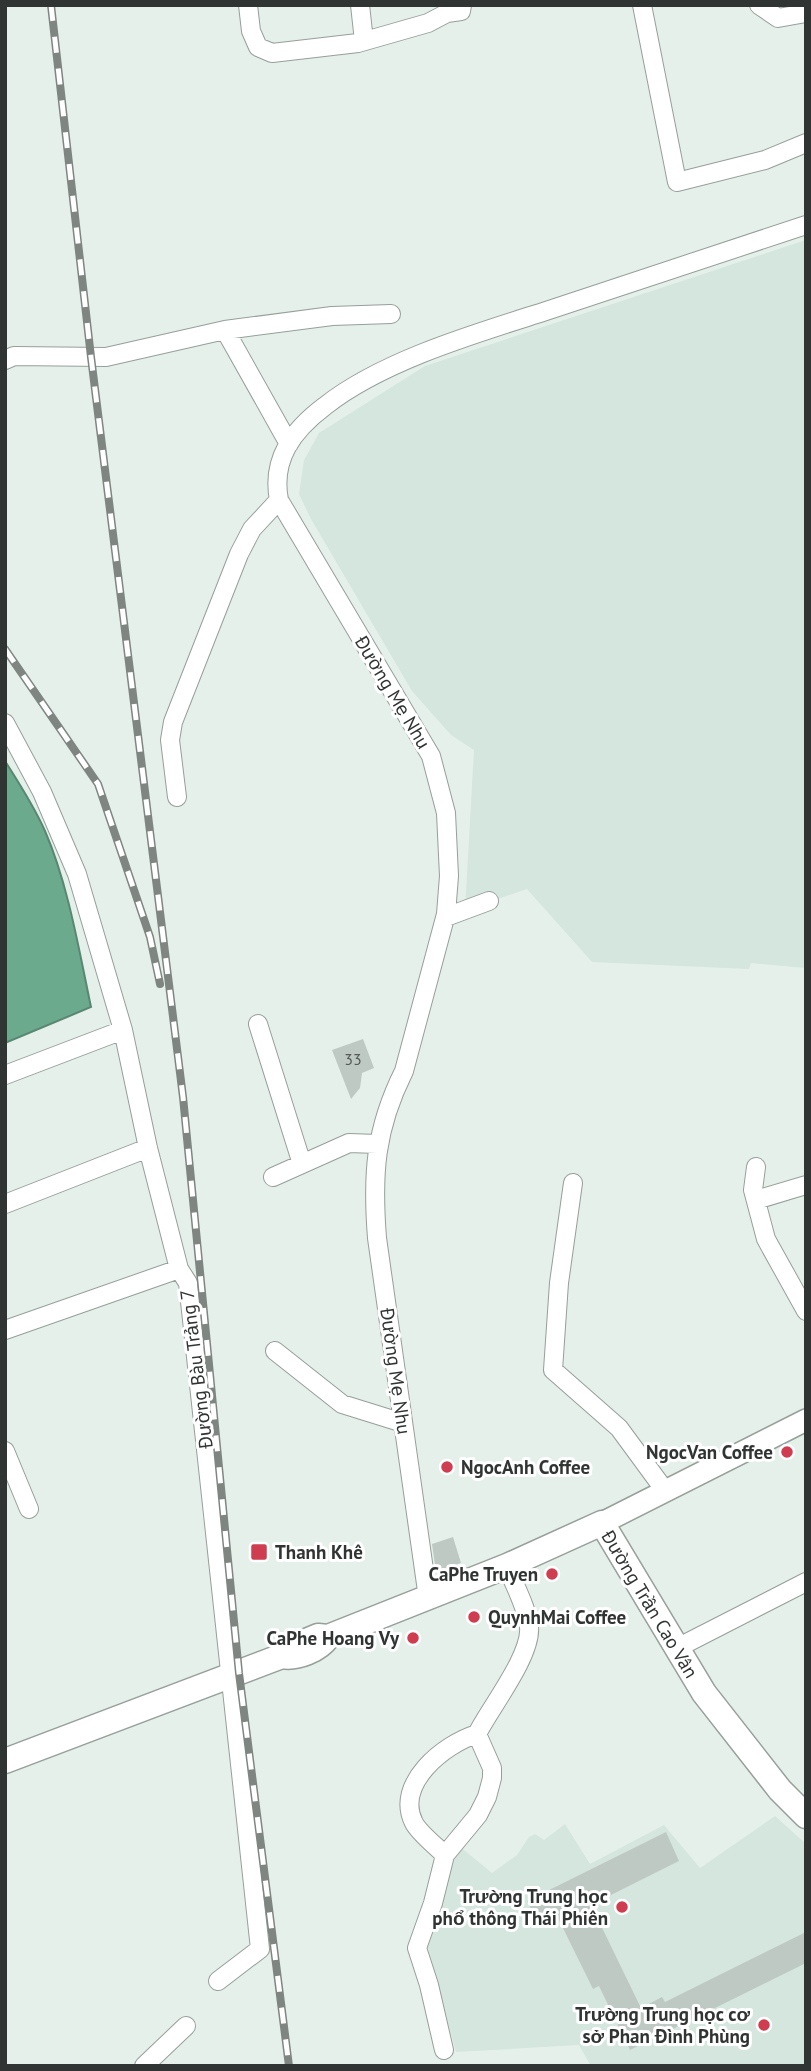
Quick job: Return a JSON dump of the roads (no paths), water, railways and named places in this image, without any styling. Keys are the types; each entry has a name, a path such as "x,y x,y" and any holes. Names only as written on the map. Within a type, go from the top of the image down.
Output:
{"main road":[{"name":"Đường Trần Cao Vân","path":"230,1677 282,1657 287,1649 318,1636 328,1637 428,1598 602,1523 704,1693 780,1790 806,1816"},
{"path":"5,1761 230,1677"}],"street":[{"path":"248,5 251,31 258,47 272,53 319,49 364,41 428,23 461,8"},
{"path":"360,5 364,41"},
{"path":"642,5 677,182 765,160 806,143"},
{"path":"759,5 778,18 806,13"},
{"path":"177,797 170,740 173,722 239,554 252,529 279,500 277,475 281,457 308,421 335,398 412,358 512,322 806,225"},
{"path":"5,360 13,356 106,357 225,330 332,316 391,314"},
{"path":"225,330 289,444"},
{"name":"Đường Mẹ Nhu","path":"279,500 431,756 446,813 449,876 446,916 404,1071 394,1090 377,1144 373,1190 377,1238 428,1598"},
{"name":"Đường Bàu Trảng 7","path":"5,723 42,792 77,874 123,1030 148,1148 179,1269 188,1283 260,1949 218,1981"},
{"path":"446,916 489,901"},
{"path":"258,1024 302,1164"},
{"path":"5,1075 123,1030"},
{"path":"272,1177 349,1143 377,1144"},
{"path":"5,1204 148,1148"},
{"path":"756,1167 753,1191 766,1239 806,1311"},
{"path":"573,1183 559,1283 553,1370 619,1428 666,1492"},
{"path":"756,1200 806,1185"},
{"path":"5,1330 179,1269"},
{"path":"275,1351 342,1404 403,1423"},
{"path":"602,1523 806,1420"},
{"path":"5,1451 29,1509"},
{"path":"445,1855 415,1824 410,1795 419,1777 437,1757 461,1739 477,1734 528,1642 526,1613 506,1566"},
{"path":"677,1648 806,1582"},
{"path":"444,2050 429,1985 417,1948 433,1903 445,1855 478,1815 487,1797 492,1768 477,1734"},
{"path":"145,2066 186,2026"}],"railway":[{"path":"51,5 91,357 183,1097 239,1673 289,2066"},
{"path":"5,649 98,784 150,937 160,984"}],"place":[{"name":"NgocVan Coffee","path":"787,1452"},
{"name":"NgocAnh Coffee","path":"447,1467"},
{"name":"Thanh Khê","path":"259,1552"},
{"name":"CaPhe Truyen","path":"552,1574"},
{"name":"QuynhMai Coffee","path":"474,1617"},
{"name":"CaPhe Hoang Vy","path":"413,1638"},
{"name":"Trường Trung học phổ thông Thái Phiên","path":"622,1907"},
{"name":"Trường Trung học cơ sở Phan Đình Phùng","path":"764,2025"}]}
